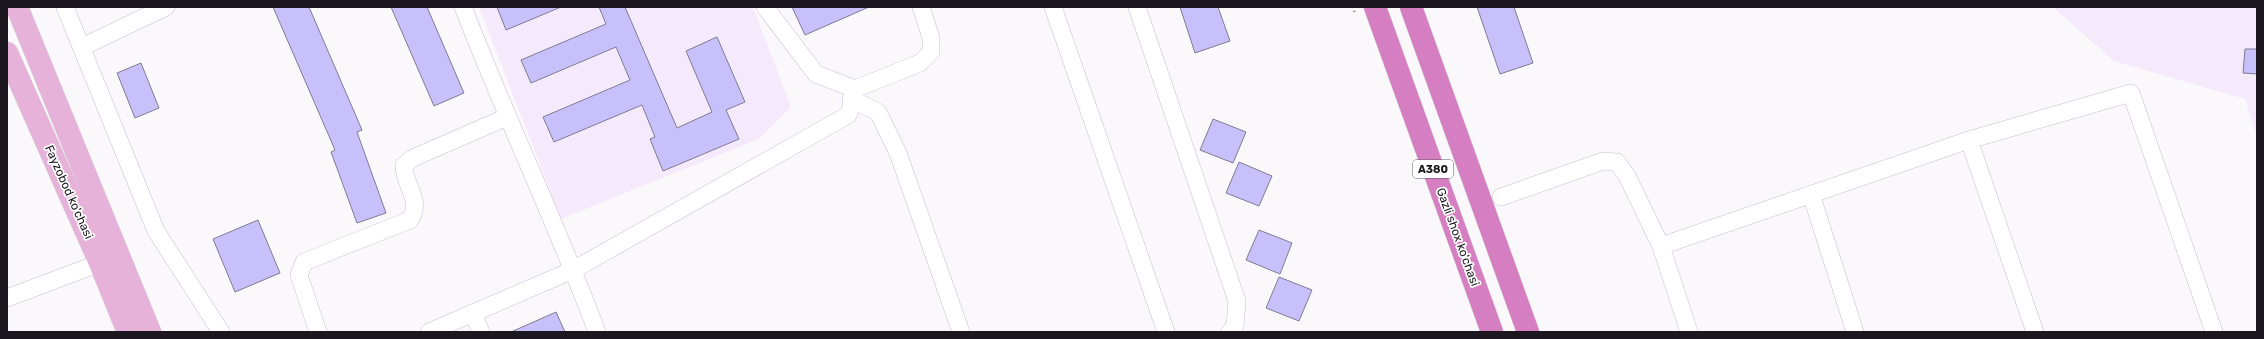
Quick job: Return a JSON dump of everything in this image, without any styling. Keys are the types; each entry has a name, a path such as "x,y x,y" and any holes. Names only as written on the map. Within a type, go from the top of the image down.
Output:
{"highway":[{"name":"Gazli shox ko'chasi","path":"1375,7 1492,332"},
{"name":"A380","path":"1411,7 1528,332"}],"main road":[{"path":"17,7 150,332"},
{"name":"Fayzobod ko'chasi","path":"7,53 100,264 128,332"}],"street":[{"path":"65,7 156,231 221,332"},
{"path":"82,47 166,7"},
{"path":"463,7 506,117 574,270 597,332"},
{"path":"765,7 816,74 853,94 878,112 898,153 961,332"},
{"path":"853,94 920,63 931,52 931,38 921,7"},
{"path":"1053,7 1166,332"},
{"path":"1137,7 1237,301 1235,326 1230,332"},
{"path":"1661,246 1970,140 2131,93 2214,332"},
{"path":"429,332 574,270 848,115 852,109 853,94"},
{"path":"318,332 299,274 304,262 410,220 415,211 415,202 404,176 404,165 413,158 506,117"},
{"path":"1970,140 2035,332"},
{"path":"1501,197 1603,161 1617,162 1628,176 1661,246 1689,332"},
{"path":"1811,194 1855,332"},
{"path":"7,298 100,264"},
{"path":"473,313 481,332"}],"shaded area":[{"path":"479,7 753,7 791,107 759,139 561,219"},
{"path":"2053,7 2257,7 2257,136 2245,99 2114,61"}],"building":[{"path":"273,7 309,7 362,130 357,132 386,213 357,223 331,152 335,150"},
{"path":"391,7 427,7 464,93 434,106"},
{"path":"497,7 561,7 506,30"},
{"path":"599,7 625,7 677,128 712,112 686,51 717,37 745,102 726,110 739,139 663,171 650,139 655,137 642,105 554,142 543,117 630,80 616,47 531,83 521,60 606,24"},
{"path":"792,7 869,7 805,35"},
{"path":"1180,7 1218,7 1230,41 1195,53"},
{"path":"1477,7 1514,7 1533,63 1500,74"},
{"path":"2245,49 2257,49 2257,74 2243,73"},
{"path":"141,63 159,108 135,118 117,73"},
{"path":"1213,119 1246,132 1233,163 1200,150"},
{"path":"1239,162 1272,176 1259,206 1226,193"},
{"path":"258,220 280,273 235,292 213,239"},
{"path":"1259,230 1292,243 1280,274 1246,260"},
{"path":"1279,277 1312,290 1299,321 1266,308"},
{"path":"556,312 565,332 511,332"}]}
